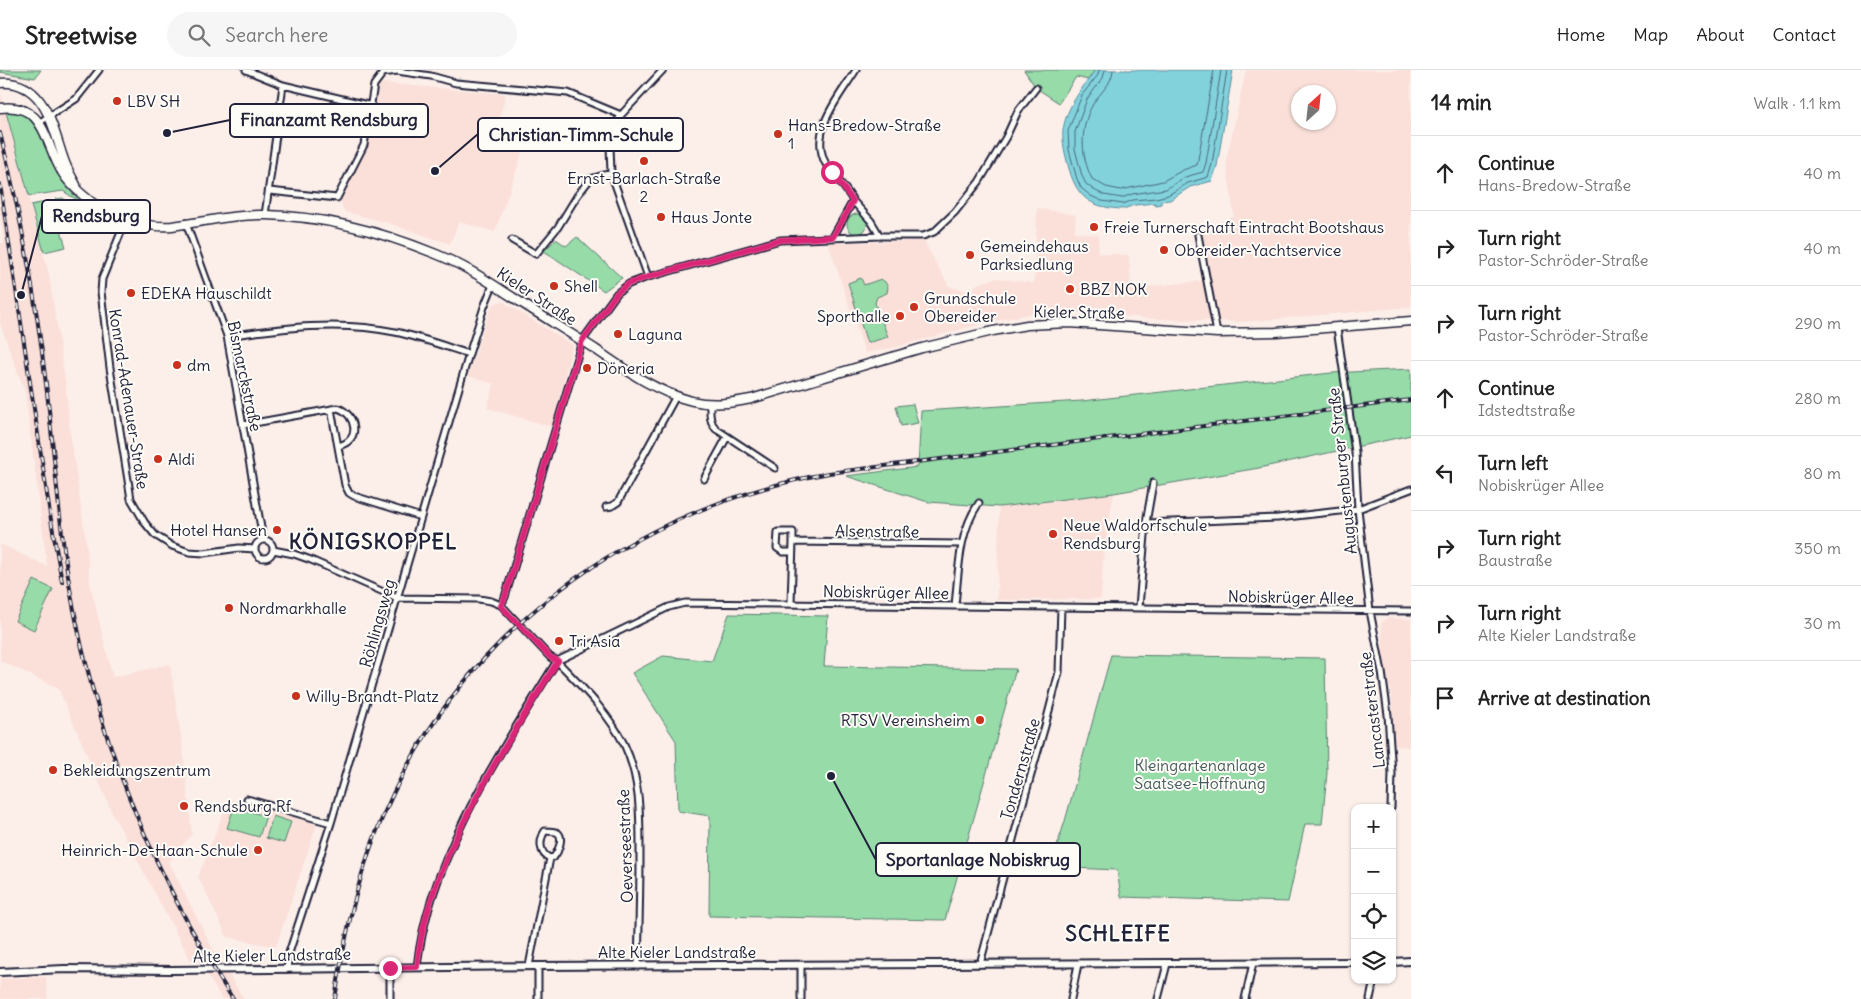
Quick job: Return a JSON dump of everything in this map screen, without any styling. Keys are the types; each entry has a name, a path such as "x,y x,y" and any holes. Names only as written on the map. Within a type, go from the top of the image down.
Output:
{"main road":[{"name":"Kieler Straße","path":"0,83 11,83 24,88 40,101 49,116 64,160 78,189"},
{"path":"0,108 20,108 40,122"},
{"name":"Kieler Straße","path":"40,122 61,170 68,180 105,211 126,220 171,226 231,216 302,217 383,234 457,263 657,388 676,396 710,404 751,400 922,348 1027,325 1069,323 1217,333 1274,332 1411,321"}],"street":[{"path":"40,122 76,99 99,70"},
{"path":"246,70 283,85 372,106"},
{"path":"648,277 611,173 610,146 613,129 621,115 663,70"},
{"path":"856,70 825,122 822,130 822,154 826,163 853,201 871,221 880,236"},
{"path":"269,192 337,198 364,145 374,85 383,73 397,71 432,73 456,83 568,93 621,115"},
{"path":"265,215 283,85"},
{"path":"501,606 582,341 617,293 628,284 648,277 780,240 833,237 923,236 939,228 979,182 1006,137 1018,111 1036,88"},
{"path":"512,240 536,254 558,227 576,196 590,179 611,173"},
{"path":"833,237 853,201"},
{"name":"Konrad-Adenauer-Straße","path":"126,220 102,279 101,292 110,368 131,499 145,523 155,535 172,546 189,552 204,553 239,548 254,549"},
{"name":"Bismarckstraße","path":"186,223 227,336 262,540"},
{"path":"1198,235 1217,333"},
{"name":"Röhlingsweg","path":"287,969 289,953 331,823 469,354 493,285"},
{"path":"227,336 316,326 361,327 419,338 469,354"},
{"name":"Augustenburger Straße","path":"1337,328 1355,452 1358,509 1370,611"},
{"path":"606,507 618,502 676,396"},
{"path":"710,404 711,424 775,468"},
{"path":"243,425 338,408 344,410 348,415 354,433 351,440 346,444 338,446"},
{"path":"331,409 345,485 349,493 421,517"},
{"path":"704,479 728,437"},
{"path":"1138,607 1146,523 1153,483"},
{"path":"1146,523 1278,518 1358,509 1411,489"},
{"path":"955,605 961,544 971,515 979,503"},
{"path":"791,604 793,532 778,532 776,548 783,552 792,552"},
{"path":"262,540 271,543 273,550 269,557 263,558 256,554 254,549 258,542 262,540"},
{"name":"Alsenstraße","path":"792,542 961,544"},
{"path":"273,550 311,560 397,598 479,599 491,601 501,606 550,657 558,661 464,819 434,893 419,945 417,967"},
{"name":"Nobiskrüger Allee","path":"558,661 669,607 685,603 1411,611"},
{"name":"Tondernstraße","path":"980,964 1059,672 1061,607"},
{"name":"Lancasterstraße","path":"1370,611 1388,715 1392,773 1391,804"},
{"name":"Oeverseestraße","path":"558,661 595,702 610,722 624,744 634,773 639,797 640,833 638,966"},
{"path":"247,799 331,823"},
{"path":"545,831 556,832 560,836 559,852 550,858 544,856 541,850 542,836 545,831"},
{"path":"529,966 550,858"},
{"name":"Alte Kieler Landstraße","path":"0,972 64,969 1351,962"},
{"path":"1396,962 1411,962"},
{"path":"1245,999 1253,963"},
{"path":"1071,999 1078,964"},
{"path":"1158,999 1167,964"},
{"path":"801,965 801,999"},
{"path":"538,966 538,999"},
{"path":"390,968 390,999"},
{"path":"1364,999 1370,996"}],"shaded area":[{"path":"1246,70 1411,70 1411,307 1245,322 1153,319 1090,313 1030,314 985,323 888,349 865,353 828,243 924,241 949,286 971,292 977,284 996,278 1034,283 1037,208 1076,215 1075,232 1099,235 1098,253 1129,255 1131,288 1202,281 1196,232 1234,216 1226,160"},
{"path":"383,83 506,94 496,132 527,140 495,232 459,222 450,244 384,222 345,212 340,202 370,137 379,86"},
{"path":"0,90 49,274 66,386 90,583 113,677 170,664 183,749 192,834 169,862 213,949 244,999 222,999 198,961 191,961 113,815 58,688 0,661 0,544 47,566 25,392 0,324 0,243 4,242 0,214"},
{"path":"502,301 573,345 552,427 487,408 494,384 468,376 493,304"},
{"name":"Neue Waldorfschule Rendsburg","path":"1114,493 1103,561 1101,599 997,600 999,507"},
{"path":"1387,618 1411,619 1411,747 1395,746 1391,691 1384,670 1381,623"},
{"name":"Heinrich-De-Haan-Schule","path":"229,799 317,824 276,947 227,937 198,877"},
{"path":"46,977 48,999 0,999 0,979"}],"green space":[{"path":"0,70 41,70 35,78 0,72"},
{"path":"1024,70 1095,70 1088,80 1076,77 1059,103 1036,88"},
{"path":"9,111 29,117 35,124 45,142 58,176 83,204 63,191 29,196 6,112"},
{"path":"63,198 88,217 70,215 56,199"},
{"path":"50,201 62,215 62,234 66,247 44,252 31,205"},
{"path":"853,214 861,214 867,220 867,228 861,234 853,234 847,228 847,220"},
{"path":"577,237 622,278 604,291 544,251 556,239 566,246"},
{"path":"861,278 864,285 881,279 888,287 887,293 877,297 875,303 888,337 867,343 848,283"},
{"path":"1411,369 1411,435 1259,468 1114,493 999,507 928,502 846,476 918,467 921,411 1082,401 1331,373"},
{"path":"913,404 918,423 901,426 896,406"},
{"path":"34,580 53,589 34,630 15,621"},
{"path":"729,614 828,616 824,666 1016,669 945,920 709,916 710,816 678,811 676,741 632,673 663,656 712,661"},
{"name":"Kleingartenanlage Saatsee-Hoffnung","path":"1111,655 1325,658 1327,773 1322,824 1305,824 1288,902 1121,897 1117,870 1050,867 1065,821"},
{"path":"234,807 266,816 259,837 227,828"},
{"path":"273,816 291,822 284,843 266,838"}],"water":[{"path":"1095,70 1233,70 1217,166 1212,181 1190,187 1170,200 1161,201 1161,204 1156,205 1155,203 1133,205 1125,209 1110,208 1100,206 1085,198 1071,176 1064,148 1063,130 1071,106"}],"railway":[{"path":"0,133 15,195 33,289 68,578 92,688 119,770 151,849 189,925 233,999"},
{"path":"0,184 62,582"},
{"path":"335,999 346,936 362,874 376,833 409,763 451,699 499,643 555,594 616,552 683,518 754,491 829,473 1411,400"}],"place":[{"name":"LBV SH","path":"117,101"},
{"name":"Finanzamt Rendsburg","path":"167,133"},
{"name":"Hans-Bredow-Straße 1","path":"778,134"},
{"name":"Ernst-Barlach-Straße 2","path":"644,161"},
{"name":"Christian-Timm-Schule","path":"435,171"},
{"name":"Haus Jonte","path":"661,217"},
{"name":"Freie Turnerschaft Eintracht Bootshaus","path":"1094,227"},
{"name":"Obereider-Yachtservice","path":"1164,250"},
{"name":"Gemeindehaus Parksiedlung","path":"970,255"},
{"name":"Shell","path":"554,286"},
{"name":"BBZ NOK","path":"1070,289"},
{"name":"EDEKA Hauschildt","path":"131,293"},
{"name":"Rendsburg","path":"21,295"},
{"name":"Grundschule Obereider","path":"914,307"},
{"name":"Sporthalle","path":"900,316"},
{"name":"Laguna","path":"618,334"},
{"name":"dm","path":"177,365"},
{"name":"Döneria","path":"587,368"},
{"name":"Aldi","path":"158,459"},
{"name":"Hotel Hansen","path":"277,530"},
{"name":"Neue Waldorfschule Rendsburg","path":"1053,534"},
{"name":"Nordmarkhalle","path":"229,608"},
{"name":"Tri Asia","path":"559,641"},
{"name":"Willy-Brandt-Platz","path":"296,696"},
{"name":"RTSV Vereinsheim","path":"980,720"},
{"name":"Bekleidungszentrum","path":"53,770"},
{"name":"Sportanlage Nobiskrug","path":"831,776"},
{"name":"Rendsburg Rf","path":"184,806"},
{"name":"Heinrich-De-Haan-Schule","path":"258,850"}],"district":[{"name":"KÖNIGSKOPPEL","path":"373,541"},
{"name":"SCHLEIFE","path":"1118,933"}],"route":[{"path":"390,968 417,967 419,945 427,916 452,845 464,819 508,741 558,661 550,657 501,606 582,341 615,294 628,284 758,245 796,238 833,237 853,201 832,172"}]}
